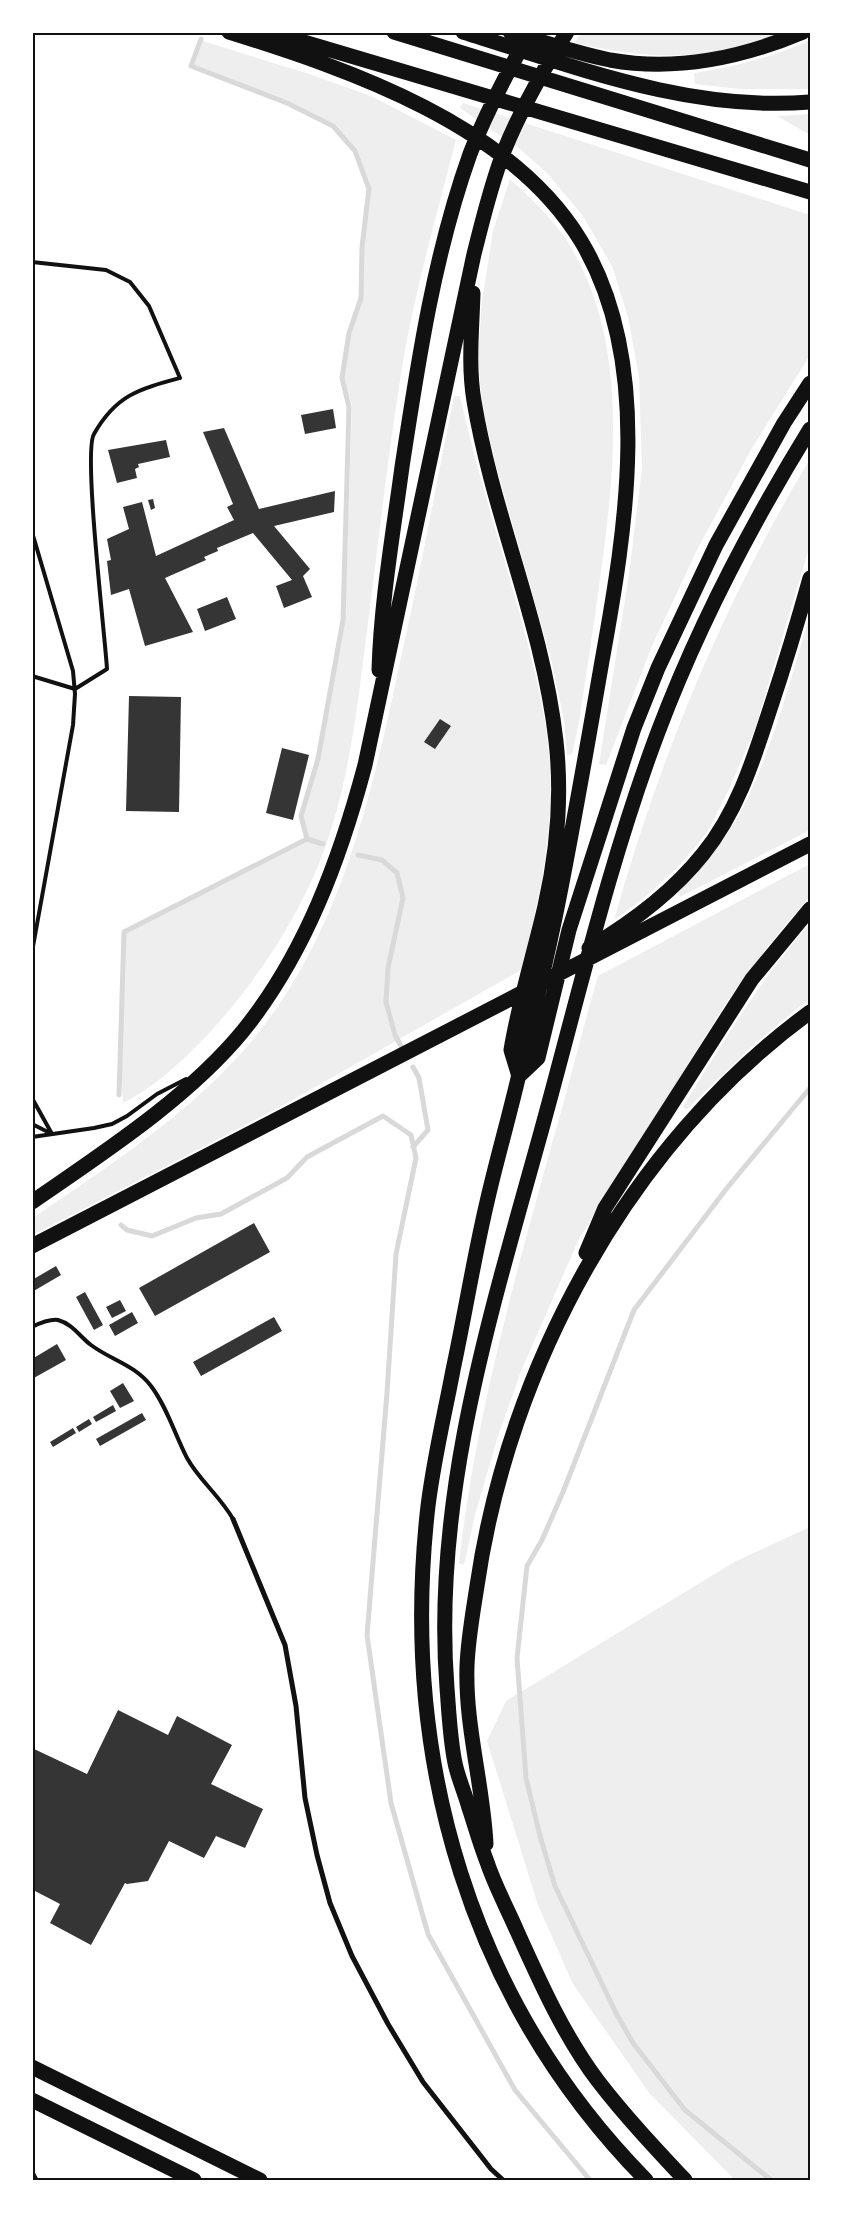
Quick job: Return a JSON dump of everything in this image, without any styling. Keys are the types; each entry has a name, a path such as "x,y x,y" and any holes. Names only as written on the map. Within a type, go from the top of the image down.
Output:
{"highway":[{"path":"229,32 361,77 445,119 491,148 518,169 558,209 583,245 602,287 618,339 625,386 628,432 627,482 622,537 609,626 557,907 519,1076 480,1230 440,1435 428,1508 420,1606 425,1702 432,1756 447,1827 464,1885 484,1938 510,1992 541,2047 586,2111 619,2153 646,2180"},
{"path":"270,32 810,192"},
{"path":"394,32 810,160"},
{"path":"462,32 659,92 742,103 810,102"},
{"path":"510,32 581,54 611,60 658,65 693,63 731,57 755,51 803,32"},
{"path":"377,711 380,626 416,372 430,297 462,179 483,126 530,32"},
{"path":"32,1202 163,1107 207,1069 243,1031 265,1001 288,964 327,884 353,810 377,711 474,254 491,188 514,126 543,71 566,33"},
{"path":"474,254 471,368 474,400 488,464 544,669 556,740 559,773 554,850 545,906 533,950 511,1050 519,1076"},
{"path":"519,1076 538,1058 569,930 629,745 658,668 716,545 775,440 810,383"},
{"path":"685,2180 642,2134 595,2078 566,2032 542,1986 488,1865 455,1764 445,1664 444,1612 448,1529 474,1382 509,1247 601,913 636,797 657,735 708,613 740,550 810,429"},
{"path":"454,1028 609,936 661,898 703,854 720,830 739,794 754,759 810,578"},
{"path":"32,1246 810,844"},
{"path":"488,1865 485,1814 467,1708 467,1664 472,1615 489,1514 518,1418 605,1208 752,979 810,909"},
{"path":"556,1329 584,1271 608,1232 669,1147 695,1117 727,1085 766,1048 810,1012"},
{"path":"32,2068 260,2180"},
{"path":"32,2100 194,2180"}],"street":[{"path":"234,1519 284,1645 296,1706 305,1798 317,1855 330,1903 352,1956 388,2024 424,2082 479,2154 504,2180"}],"lane":[{"path":"32,262 106,270 130,282 149,306 180,378 144,387 115,404 93,436 91,470 107,669 75,689 32,676"},
{"path":"32,532 73,671 75,689 73,725 32,952"},
{"path":"32,1137 112,1124 127,1116 157,1094 207,1069"},
{"path":"32,1098 52,1134"},
{"path":"32,1124 52,1134"},
{"path":"32,1327 53,1320 68,1324 92,1346 133,1368 142,1376 159,1398 188,1459 199,1475 223,1501 234,1519"}],"path":[{"path":"32,2170 37,2180"}],"shaded area":[{"path":"581,33 780,33 727,49 678,55 653,55 628,53 574,43"},
{"path":"810,40 810,89 740,89 695,84 694,73 754,61"},
{"path":"203,41 309,74 371,96 456,140 424,263 404,356 350,754 337,811 328,838 318,866 289,925 266,962 240,997 204,1039 179,1063 152,1085 123,1103 121,1081 126,933 307,842 309,837 303,816 345,618 352,406 344,379 350,334 362,298 364,247 370,189 355,150 334,125 288,101 193,65"},
{"path":"463,103 810,215 810,355 752,448 698,548 652,646 606,765 599,764 629,574 642,468 639,377 628,317 612,266 583,216 547,173 521,150 460,108"},
{"path":"810,114 810,135 777,116"},
{"path":"510,179 549,218 569,244 588,281 601,319 609,359 613,400 613,442 607,525 579,722 572,754 567,755 564,720 551,659 495,462 482,404 478,357 482,301 493,231"},
{"path":"454,396 460,396 479,472 521,618 537,680 548,743 551,790 544,868 521,970 280,1107 33,1235 33,1218 159,1129 206,1089 228,1067 266,1024 297,976 323,926 344,874 377,764 416,589"},
{"path":"810,459 810,545 755,729 708,831 679,866 643,899 614,920 652,800 673,741 697,683 749,569"},
{"path":"810,614 810,830 680,897 678,893 711,856 733,826 750,792 771,742"},
{"path":"810,864 810,896 769,945 728,1000 579,1239 521,1371 497,1439 475,1515 464,1565 459,1563 475,1456 497,1350 598,976"},
{"path":"810,923 810,998 756,1043 686,1110 683,1107 743,1012 775,966"},
{"path":"810,1527 810,2180 735,2180 650,2094 573,1984 538,1905 487,1741 506,1701 736,1561"}],"building":[{"path":"333,409 336,428 305,434 301,415"},
{"path":"224,428 259,509 335,491 334,512 274,526 310,569 303,576 312,597 284,608 276,586 292,580 253,533 217,548 218,551 204,557 206,560 165,578 193,632 145,646 129,589 111,595 107,561 111,560 107,539 129,529 123,507 142,502 156,556 234,520 227,507 233,504 203,432"},
{"path":"166,440 170,457 138,464 139,467 135,469 137,478 117,483 108,450"},
{"path":"153,499 155,508 151,510 148,500"},
{"path":"227,597 236,619 205,631 197,609"},
{"path":"129,696 181,697 179,812 126,811"},
{"path":"440,719 451,726 435,749 424,742"},
{"path":"282,748 309,755 293,820 266,813"},
{"path":"254,1223 270,1252 155,1316 139,1288"},
{"path":"56,1266 61,1275 32,1292 32,1280"},
{"path":"85,1292 103,1325 94,1330 76,1297"},
{"path":"120,1300 126,1311 112,1318 106,1307"},
{"path":"132,1312 138,1323 115,1336 109,1325"},
{"path":"274,1317 282,1331 201,1376 193,1362"},
{"path":"57,1344 66,1360 32,1379 32,1359"},
{"path":"123,1383 134,1401 120,1408 110,1391"},
{"path":"113,1405 116,1411 96,1422 93,1417"},
{"path":"142,1413 146,1420 100,1446 96,1439"},
{"path":"89,1419 92,1424 79,1432 76,1427"},
{"path":"73,1428 76,1433 53,1447 50,1442"},
{"path":"118,1710 168,1735 177,1716 232,1745 211,1784 263,1809 245,1848 216,1836 204,1858 169,1841 148,1881 125,1883 91,1945 50,1923 60,1904 35,1891 32,1897 32,1748 87,1774"}],"waterway":[{"path":"201,39 191,66 287,103 333,126 355,151 369,189 362,247 361,298 349,333 342,378 349,407 343,620 318,759 301,816 307,839 323,844"},
{"path":"119,1095 124,932 307,839"},
{"path":"358,855 382,860 397,873 403,898 388,968 386,1002 395,1035 401,1046"},
{"path":"413,1067 419,1078 428,1130 413,1147"},
{"path":"771,2180 685,2110 633,2043 616,2013 555,1886 540,1836 526,1778 517,1658 527,1566 542,1540 563,1492 634,1310 727,1188 810,1088"},
{"path":"121,1225 127,1230 152,1236 196,1218 221,1214 287,1178 307,1157 383,1116 411,1135 416,1158 396,1254 387,1393 367,1635 391,1803 428,1934 515,2090 590,2180"}]}
